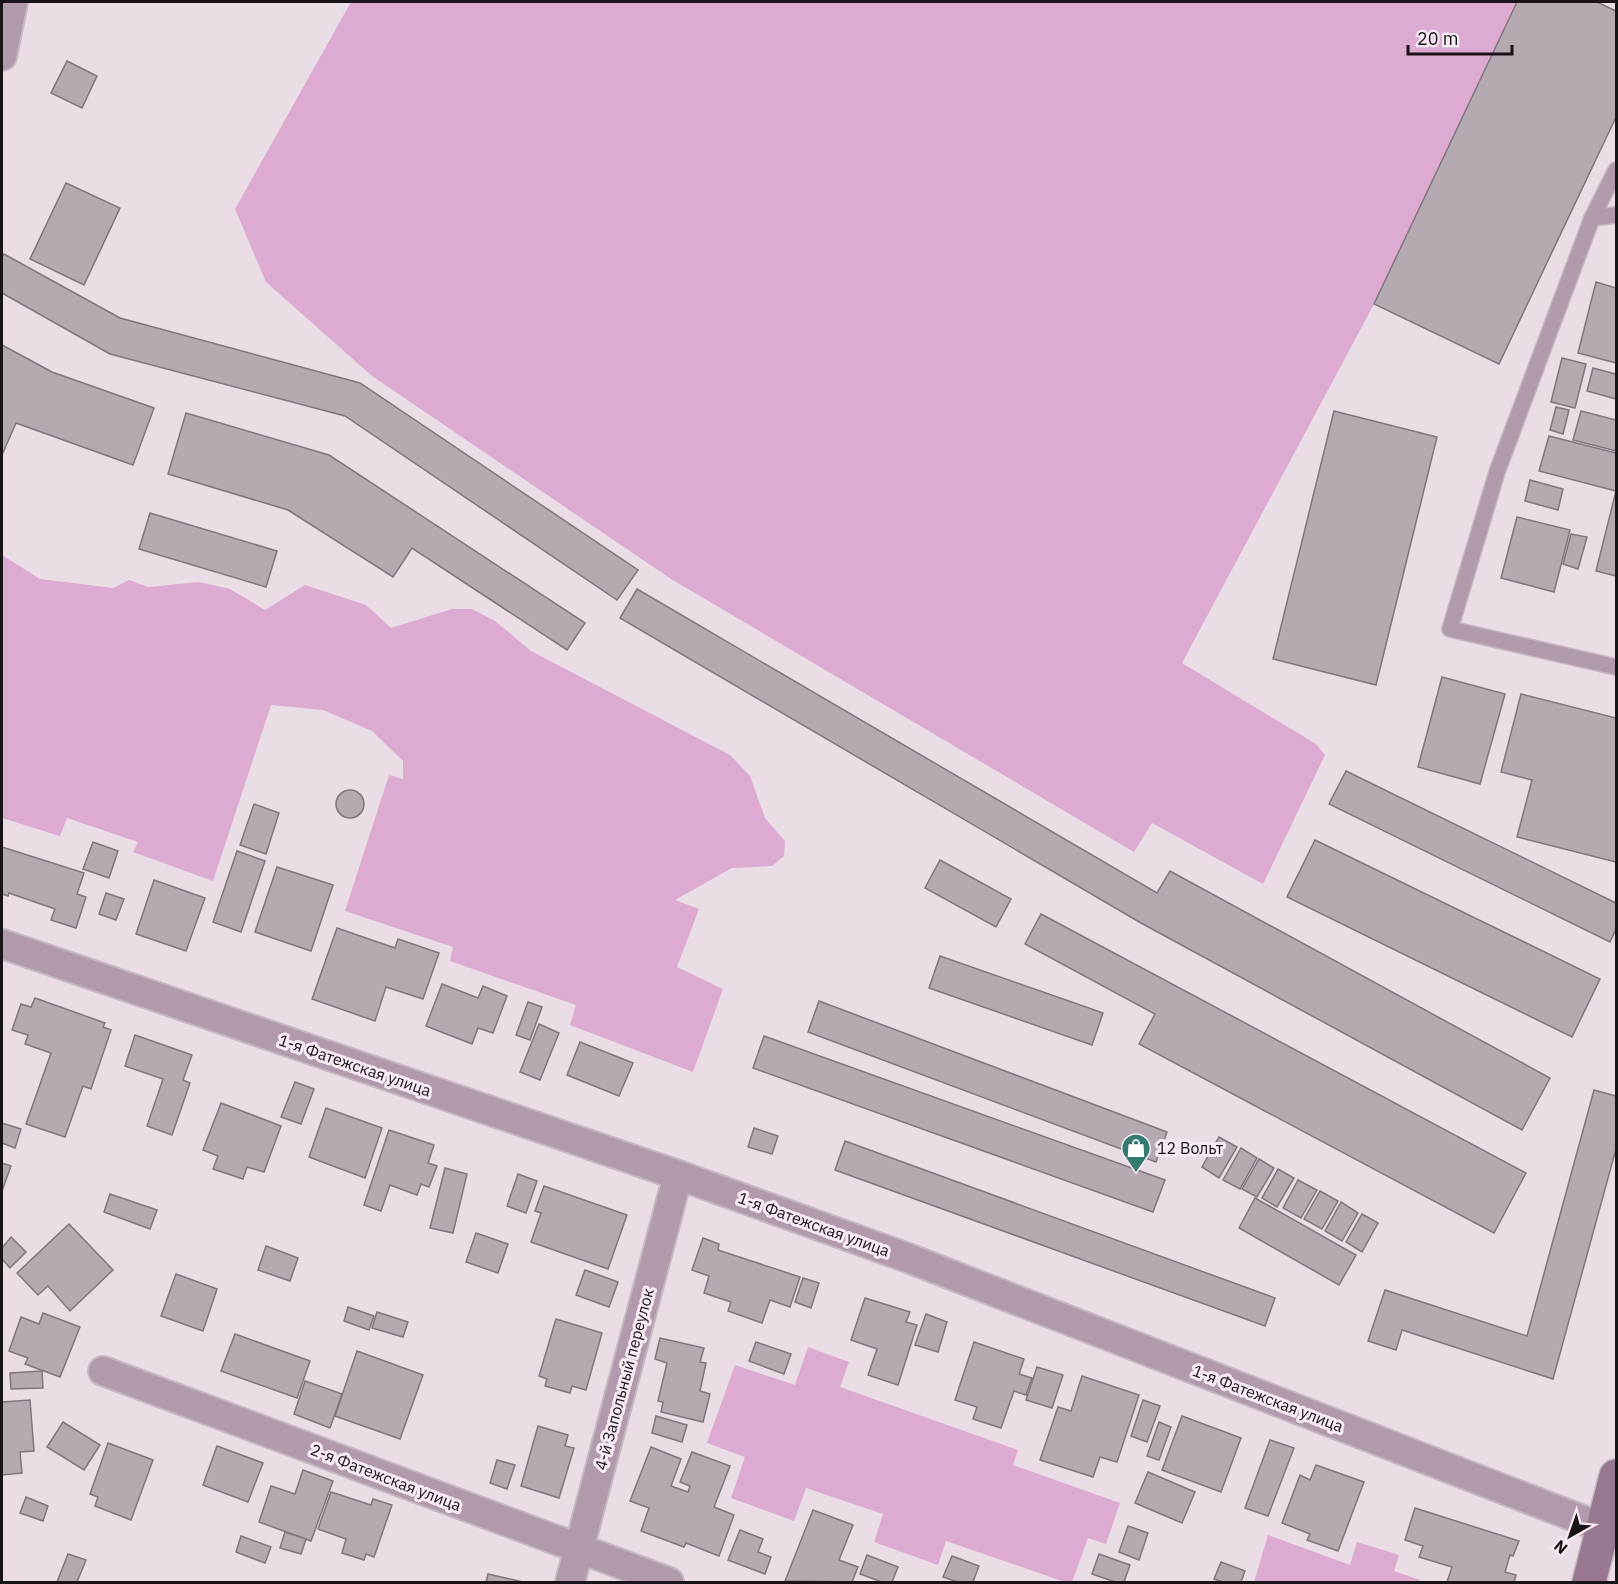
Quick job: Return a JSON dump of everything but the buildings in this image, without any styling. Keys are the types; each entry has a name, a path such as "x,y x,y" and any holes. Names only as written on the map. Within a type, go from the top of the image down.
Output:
{"street":[{"path":"2,56 13,2"},
{"name":"1-я Фатежская улица","path":"2,944 678,1175 919,1262 1610,1531"},
{"name":"4-й Запольный переулок","path":"570,1582 678,1175"},
{"name":"2-я Фатежская улица","path":"104,1371 669,1582"},
{"path":"1589,1582 1610,1531 1617,1476"}],"lane":[{"path":"1617,170 1592,218 1497,472 1450,629 1617,667"},
{"path":"1592,218 1617,215"}],"shaded area":[{"path":"351,2 1517,2 1374,304 1182,663 1316,744 1325,755 1263,884 1152,823 1134,852 671,579 372,376 266,282 235,209"},
{"path":"2,555 40,579 113,588 129,580 148,587 199,582 230,589 265,610 305,585 366,605 391,628 452,609 472,609 495,621 531,651 730,755 750,776 765,818 785,841 784,856 772,866 732,868 675,900 699,909 677,967 723,989 693,1072 570,1025 576,1005 450,961 453,947 345,911 389,775 403,779 403,761 372,731 323,710 271,705 213,881 133,852 138,842 67,818 60,836 2,818"},
{"path":"808,1347 849,1362 840,1387 1018,1450 1013,1465 1120,1503 1106,1544 1088,1538 1072,1582 1065,1582 946,1541 938,1565 874,1542 883,1514 806,1488 794,1521 731,1498 745,1457 707,1443 735,1365 795,1385"},
{"path":"1268,1535 1350,1565 1357,1542 1399,1555 1394,1571 1420,1580 1419,1582 1254,1582"}],"place":[{"name":"12 Вольт","path":"1136,1174"}]}
